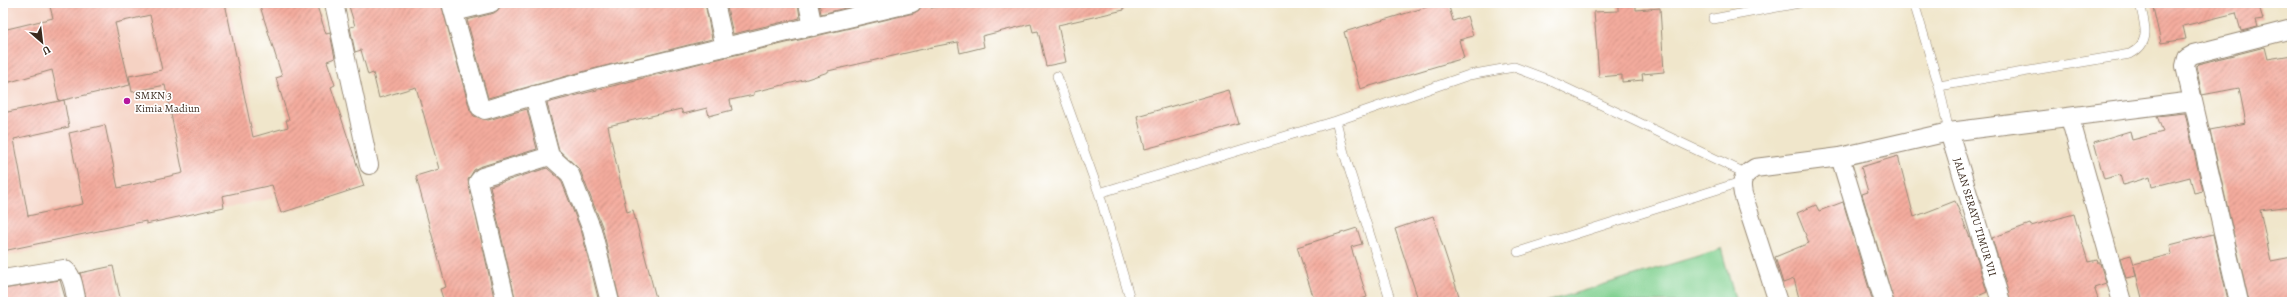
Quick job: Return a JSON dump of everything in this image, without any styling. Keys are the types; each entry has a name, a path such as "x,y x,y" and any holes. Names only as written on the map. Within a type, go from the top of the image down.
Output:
{"street":[{"path":"334,3 369,165"},
{"path":"491,3 453,7 482,110 534,95 725,47 912,3"},
{"path":"715,3 725,47"},
{"path":"808,3 813,27"},
{"path":"2239,302 2185,66 2187,58 2194,54 2292,29"},
{"path":"534,95 550,156 570,174 592,230 610,302"},
{"path":"1778,302 1743,183 1754,168 1840,157 1949,132 2193,102"},
{"path":"2070,118 2122,302"},
{"name":"JALAN SERAYU TIMUR VII","path":"1949,132 2001,302"},
{"path":"506,302 478,182 482,177 550,156"},
{"path":"1840,157 1884,302"},
{"path":"3,280 64,268 68,271 72,280 76,302"}],"lane":[{"path":"1713,19 1799,3"},
{"path":"1914,3 1939,86 1949,132"},
{"path":"1939,86 2130,54 2140,49 2145,43 2145,27 2140,3"},
{"path":"1100,193 1336,121 1469,76 1514,66 1550,80 1743,183"},
{"path":"1057,76 1100,193 1131,302"},
{"path":"1336,121 1344,153 1390,302"},
{"path":"1518,252 1743,183"}],"shaded area":[{"name":"SMKN 3 Kimia Madiun","path":"3,3 228,3 274,198 3,257"}],"green space":[{"path":"1721,249 1736,302 1546,302"}],"building":[{"name":"SMKN 3 Kimia Madiun","path":"49,3 225,3 253,137 288,127 286,120 289,120 276,78 282,76 259,3 316,3 326,34 330,33 335,58 327,61 335,85 331,87 364,186 281,213 272,185 222,196 224,207 146,224 146,221 3,251 3,113 64,100 69,127 14,139 28,216 83,204 69,133 105,125 118,188 183,173 165,85 132,92 129,76 162,70 150,15 115,23 130,85 59,101 52,70 3,84 3,30 53,18"},
{"path":"348,3 441,3 470,110 474,116 488,120 527,109 537,149 479,167 474,170 468,180 495,302 444,302 440,289 446,287 416,176 439,169 416,87 379,98 373,73 368,75 361,50 355,52 350,27 355,26"},
{"path":"501,3 705,3 712,39 589,70 488,98 467,20 494,13 498,10"},
{"path":"726,3 798,3 800,18 733,34"},
{"path":"819,3 866,3 821,14"},
{"path":"922,3 931,3 931,8 955,3 1123,3 1124,10 1058,25 1066,62 1046,66 1038,31 1033,32 1031,24 982,36 984,47 960,53 958,42 828,71 804,80 754,92 754,95 730,100 732,110 709,116 707,108 683,114 681,109 608,126 627,212 633,210 657,302 620,302 602,226 580,170 559,150 547,103 701,63 914,13 919,10"},
{"path":"1440,3 1448,3 1453,21 1467,16 1473,36 1459,40 1464,58 1360,89 1344,32"},
{"path":"1618,3 1636,3 1636,10 1660,8 1664,72 1642,74 1643,80 1622,82 1622,75 1599,77 1594,12 1618,11"},
{"path":"2152,3 2258,3 2263,19 2256,20 2258,27 2241,31 2236,13 2183,26 2186,39 2161,43"},
{"path":"2265,47 2268,59 2292,55 2292,206 2260,210 2271,261 2292,257 2292,302 2249,302 2210,130 2246,123 2239,88 2202,95 2196,66 2198,64"},
{"path":"1229,90 1239,124 1145,149 1137,116"},
{"path":"2185,113 2203,191 2194,193 2190,177 2152,187 2150,177 2123,185 2120,175 2104,179 2094,142 2130,131 2132,140 2163,132 2157,116"},
{"path":"1898,156 1914,217 1955,201 1973,245 1987,292 1965,302 1894,302 1862,194 1868,192 1861,167"},
{"path":"547,168 561,180 582,233 599,302 516,302 490,186"},
{"path":"1843,202 1873,302 1800,302 1794,279 1783,283 1775,257 1809,243 1797,213 1816,205 1819,211"},
{"path":"2074,214 2088,262 2097,260 2098,263 2100,263 2106,283 2094,287 2099,302 2011,302 1992,238 2030,224 2031,226"},
{"path":"1433,216 1461,302 1419,302 1395,229"},
{"path":"1357,228 1362,244 1351,247 1367,297 1353,302 1315,302 1297,247"},
{"path":"2213,234 2228,300 2219,302 2143,302 2134,266 2136,276 2126,278 2120,258 2131,255 2134,264 2172,254 2170,245"},
{"path":"113,266 121,302 87,302 80,273"},
{"path":"60,280 66,301 3,302 3,289"}],"place":[{"name":"SMKN 3 Kimia Madiun","path":"127,101"}]}
